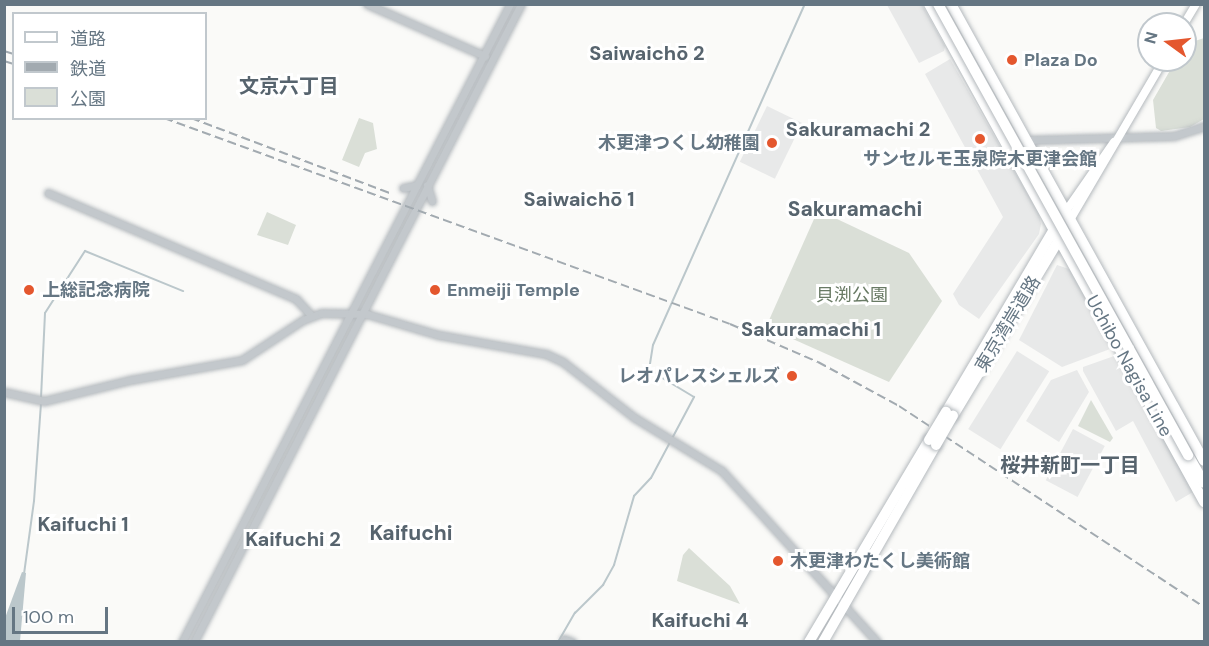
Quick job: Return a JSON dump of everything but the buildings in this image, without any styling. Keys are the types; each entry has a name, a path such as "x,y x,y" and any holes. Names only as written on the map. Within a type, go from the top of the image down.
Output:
{"highway":[{"path":"929,4 1057,233 1204,483"},
{"path":"938,4 1057,233"},
{"path":"951,4 1068,215"},
{"name":"東京湾岸道路","path":"808,642 932,443 1068,215"},
{"name":"Uchibo Nagisa Line","path":"1068,215 1204,461"},
{"name":"Uchibo Nagisa Line","path":"1057,233 1204,502"},
{"name":"東京湾岸道路","path":"823,642 932,443"}],"main road":[{"path":"1068,215 1119,137 1157,72"}],"street":[{"path":"367,4 484,55 493,62"},
{"path":"194,642 356,314 394,229 510,4"},
{"path":"182,642 493,62 520,4"},
{"path":"1028,140 1174,136 1204,126"},
{"path":"403,188 417,185"},
{"path":"426,185 432,201"},
{"path":"48,193 296,299 311,315"},
{"path":"393,211 397,216 394,229"},
{"path":"406,223 419,219"},
{"path":"4,392 41,402 130,380 242,360 311,315 356,314 555,357 635,418 722,471 876,642"},
{"path":"564,639 572,642"}],"shaded area":[{"path":"887,5 922,5 945,46 944,51 919,63"},
{"path":"950,59 1039,214 1041,224 1039,234 979,319 959,305 953,294 1003,217 925,74"},
{"name":"木更津つくし幼稚園","path":"767,106 802,123 775,179 740,162"},
{"path":"1057,265 1069,269 1112,345 1110,349 1062,367 1019,340"},
{"path":"1017,351 1049,371 1000,449 968,429"},
{"path":"1117,355 1193,492 1176,502 1133,421 1116,431 1083,371 1083,367"},
{"path":"1077,370 1089,392 1059,442 1026,421 1051,380"},
{"path":"1073,429 1105,446 1078,497 1046,480"},
{"path":"22,572 26,573 20,641 5,641 5,618"}],"green space":[{"path":"1204,38 1204,119 1190,127 1161,131 1156,128 1153,100 1169,72 1197,72 1197,40"},
{"path":"359,118 373,123 377,149 365,153 359,167 342,160"},
{"name":"貝渕公園","path":"818,210 909,253 942,301 889,382 766,327"},
{"path":"267,212 296,225 288,245 257,235"},
{"path":"1091,400 1113,438 1110,442 1078,426"},
{"path":"689,548 730,586 740,604 677,581 683,555"}],"waterway":[{"path":"558,642 575,613 603,585 614,565 634,496 651,478 694,397 649,370 653,345 805,4"},
{"path":"41,398 45,313 85,251 183,291"},
{"path":"24,574 34,501 41,404"}],"railway":[{"path":"4,51 12,53"},
{"path":"4,61 12,63"},
{"path":"169,120 730,324 818,362 899,406 1204,607"},
{"path":"196,120 390,193"}],"place":[{"name":"Plaza Do","path":"1012,60"},
{"name":"サンセルモ玉泉院木更津会館","path":"980,139"},
{"name":"木更津つくし幼稚園","path":"772,143"},
{"name":"上総記念病院","path":"29,290"},
{"name":"Enmeiji Temple","path":"435,290"},
{"name":"レオパレスシェルズ","path":"792,376"},
{"name":"木更津わたくし美術館","path":"778,561"}],"district":[{"name":"Saiwaichō 2","path":"647,53"},
{"name":"文京六丁目","path":"289,86"},
{"name":"Sakuramachi 2","path":"858,129"},
{"name":"Saiwaichō 1","path":"579,199"},
{"name":"Sakuramachi","path":"855,209"},
{"name":"Sakuramachi 1","path":"811,329"},
{"name":"桜井新町一丁目","path":"1070,465"},
{"name":"Kaifuchi 1","path":"83,524"},
{"name":"Kaifuchi","path":"411,533"},
{"name":"Kaifuchi 2","path":"293,539"},
{"name":"Kaifuchi 4","path":"700,620"}]}
